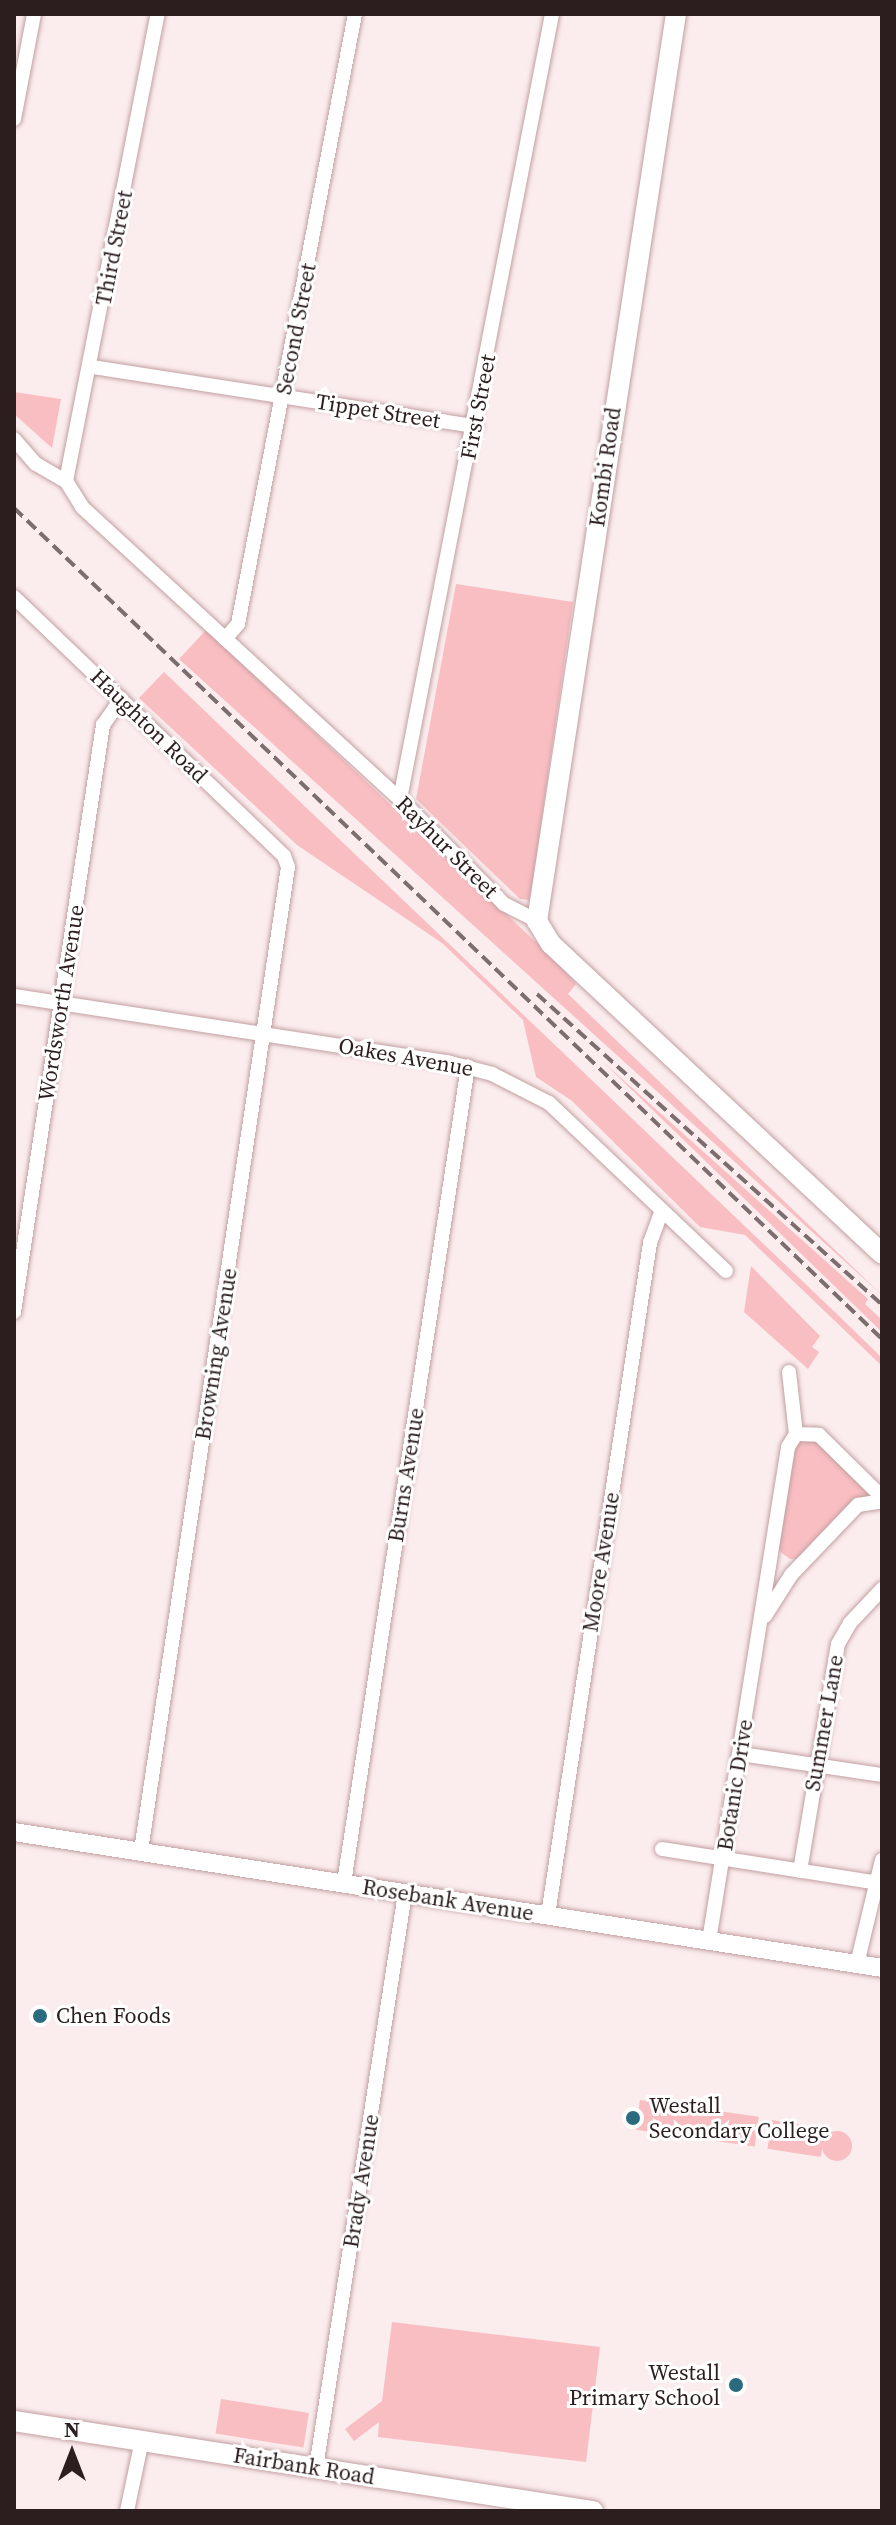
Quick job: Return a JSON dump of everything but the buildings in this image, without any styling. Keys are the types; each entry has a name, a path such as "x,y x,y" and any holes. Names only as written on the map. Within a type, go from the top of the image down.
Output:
{"main road":[{"name":"Kombi Road","path":"537,921 676,14"},
{"name":"Rayhur Street","path":"537,921 551,944 882,1254"},
{"name":"Fairbank Road","path":"14,2421 593,2511"}],"street":[{"path":"14,119 34,14"},
{"name":"Third Street","path":"66,481 92,367 158,14"},
{"name":"Second Street","path":"225,639 238,624 284,397 355,14"},
{"name":"First Street","path":"400,799 475,426 552,14"},
{"name":"Tippet Street","path":"92,367 475,426"},
{"name":"Rayhur Street","path":"14,439 36,464 66,481 82,507 400,799 504,904 537,921"},
{"name":"Haughton Road","path":"14,597 284,856"},
{"name":"Wordsworth Avenue","path":"14,1312 103,725 121,699"},
{"name":"Browning Avenue","path":"141,1851 265,1034 287,880 284,856"},
{"name":"Oakes Avenue","path":"14,996 468,1066 517,1083 549,1103 726,1271"},
{"name":"Burns Avenue","path":"344,1883 468,1066"},
{"name":"Moore Avenue","path":"548,1915 650,1243 661,1212"},
{"name":"Botanic Drive","path":"709,1941 788,1447 796,1434 789,1372"},
{"path":"796,1434 819,1435 882,1499"},
{"name":"Botanic Drive","path":"760,1629 773,1598 801,1564 858,1505 882,1499"},
{"path":"772,1551 783,1561 801,1564"},
{"name":"Summer Lane","path":"800,1871 840,1638 882,1589"},
{"path":"741,1754 882,1775"},
{"name":"Rosebank Avenue","path":"14,1832 882,1968"},
{"path":"662,1849 878,1883"},
{"path":"857,1964 882,1863"},
{"name":"Brady Avenue","path":"316,2468 405,1893"},
{"path":"127,2511 142,2440"}],"shaded area":[{"path":"14,392 61,399 52,448 14,414"},
{"path":"456,584 573,602 530,900 520,899 416,799"},
{"path":"206,630 559,964 576,984 568,994 882,1295 179,659"},
{"path":"164,672 839,1316 882,1358 882,1366 745,1235 700,1227 572,1101 536,1077 523,1020 442,943 297,845 139,698"},
{"path":"602,1061 868,1299 865,1304 882,1320 882,1332"},
{"path":"751,1266 820,1336 812,1347 819,1352 808,1369 744,1312"},
{"path":"811,1434 875,1492 800,1559 790,1559 778,1550 794,1441"},
{"path":"640,2100 759,2117 755,2146 636,2130"},
{"path":"772,2120 825,2128 821,2157 767,2149"},
{"path":"837,2131 843,2132 851,2140 851,2152 843,2160 837,2161 831,2160 823,2152 822,2146 823,2140 831,2132"},
{"path":"392,2322 600,2347 586,2462 378,2437 379,2422 354,2441 345,2429 382,2401"},
{"path":"221,2399 309,2413 303,2447 216,2434"}],"railway":[{"path":"14,508 882,1339"},
{"path":"537,994 882,1305"}],"place":[{"name":"Chen Foods","path":"40,2016"},
{"name":"Westall Secondary College","path":"633,2118"},
{"name":"Westall Primary School","path":"736,2385"}]}
